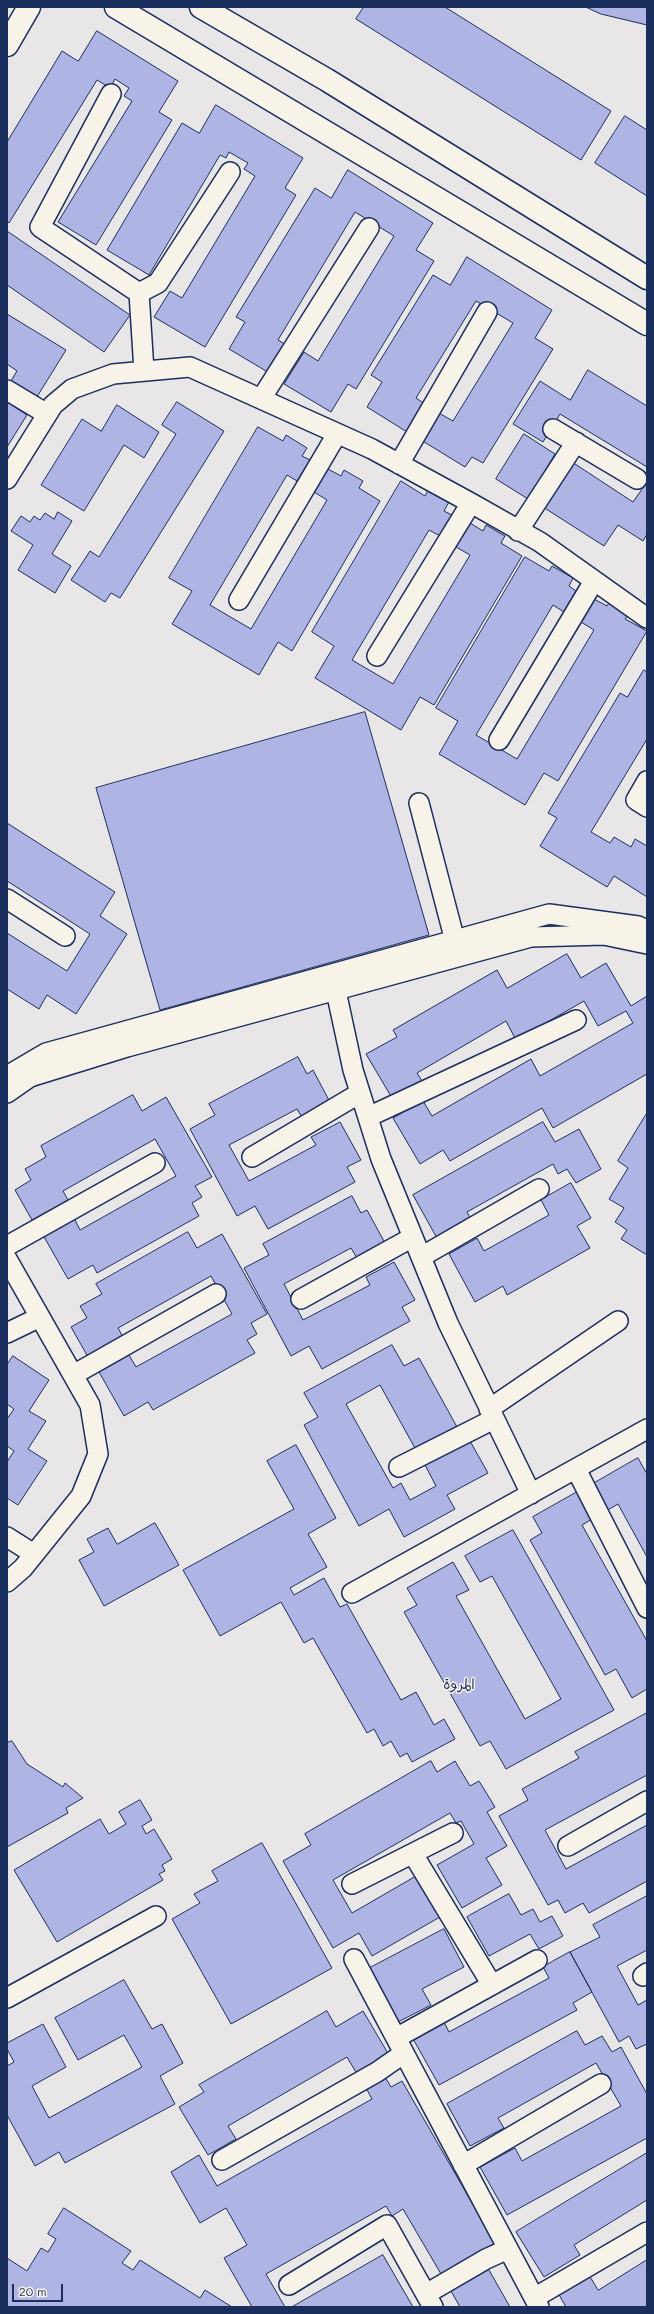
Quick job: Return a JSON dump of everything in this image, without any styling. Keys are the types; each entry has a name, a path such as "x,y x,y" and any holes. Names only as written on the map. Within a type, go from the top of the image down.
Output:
{"street":[{"path":"7,45 29,7"},
{"path":"116,7 647,324"},
{"path":"201,7 327,80 647,278"},
{"path":"111,94 40,227 139,293"},
{"path":"139,293 158,283 230,172"},
{"path":"261,399 370,228"},
{"path":"139,293 144,371"},
{"path":"399,464 487,312"},
{"path":"7,479 53,405 72,389 113,374 190,367 399,464 471,503 518,531 540,542 647,618"},
{"path":"7,390 47,414"},
{"path":"553,429 638,479"},
{"path":"238,600 337,434"},
{"path":"518,531 576,442"},
{"path":"377,656 471,503"},
{"path":"498,740 594,581"},
{"path":"647,781 636,800 647,807"},
{"path":"419,802 455,941"},
{"path":"7,898 66,936"},
{"path":"7,1076 46,1053 549,914 638,926 647,930"},
{"path":"7,1093 30,1077 128,1047 531,937 604,935 647,944"},
{"path":"336,991 353,1070 381,1159 448,1323 531,1494"},
{"path":"368,1117 576,1020"},
{"path":"252,1157 360,1093"},
{"path":"7,1246 155,1162"},
{"path":"421,1257 538,1189"},
{"path":"301,1299 413,1237"},
{"path":"7,1259 90,1405 98,1454 81,1496 23,1568 7,1582"},
{"path":"73,1375 216,1294"},
{"path":"7,1333 40,1317"},
{"path":"399,1467 492,1414 618,1321"},
{"path":"352,1593 647,1429"},
{"path":"576,1469 647,1608"},
{"path":"7,1537 34,1554"},
{"path":"568,1846 647,1801"},
{"path":"352,1884 453,1833"},
{"path":"413,1854 492,1985"},
{"path":"7,1998 156,1916"},
{"path":"354,1959 399,2046 537,2302 647,2232"},
{"path":"222,2160 378,2072 399,2046 492,1985 537,1960"},
{"path":"463,2165 601,2084"},
{"path":"289,2285 387,2225 429,2300 486,2259 508,2249"}],"building":[{"path":"364,7 445,7 611,111 581,160 356,19"},
{"path":"586,7 647,7 647,25 601,14"},
{"path":"97,31 178,81 159,112 172,120 96,245 58,222 132,101 124,96 129,88 115,79 110,88 97,80 9,223 7,221 7,142 62,51 78,61"},
{"path":"216,105 303,158 285,188 296,195 205,347 154,317 170,291 182,298 255,176 244,169 248,163 229,152 226,158 220,155 149,275 107,250 182,123 199,133"},
{"path":"625,116 647,130 647,196 595,163"},
{"path":"348,170 433,223 416,250 434,261 356,389 348,384 331,412 284,384 304,352 318,361 394,236 355,212 278,340 288,346 271,374 229,349 245,322 236,317 315,188 331,198"},
{"path":"7,231 130,315 104,352 7,285"},
{"path":"467,257 552,310 535,338 553,349 483,463 472,457 465,467 421,440 437,412 453,421 513,323 476,301 416,398 425,404 407,432 367,407 382,382 371,375 433,275 450,285"},
{"path":"7,314 66,350 35,400 9,384 17,371 7,364"},
{"path":"588,370 647,406 647,467 560,414 543,442 513,424 540,381 570,400"},
{"path":"7,402 27,415 7,447"},
{"path":"177,402 224,431 120,598 111,593 105,602 71,580 90,551 99,557 176,434 162,425"},
{"path":"117,405 159,432 144,458 124,445 84,511 41,485 82,419 101,431"},
{"path":"258,427 283,441 286,435 307,448 302,456 310,460 297,481 287,475 210,605 251,629 327,500 314,492 328,469 341,476 344,470 363,481 359,488 380,501 292,651 278,642 259,675 172,624 192,591 169,578"},
{"path":"524,434 555,454 528,499 496,479"},
{"path":"572,462 633,502 647,482 647,534 643,541 618,525 604,546 543,507"},
{"path":"401,481 425,496 428,490 449,502 444,511 452,515 440,536 429,530 352,660 393,684 470,555 456,547 470,523 483,531 486,525 505,536 501,543 522,556 434,705 420,697 401,730 315,678 334,646 312,632"},
{"path":"58,512 72,521 52,554 71,566 55,593 18,570 33,545 11,531 21,516 30,522 34,516 40,520 45,513 54,519"},
{"path":"525,557 549,571 552,566 573,578 569,586 576,591 564,612 553,605 476,735 517,759 594,630 581,622 594,599 607,606 611,600 630,612 625,619 647,631 558,781 544,773 525,805 439,754 458,721 436,708"},
{"path":"644,670 647,672 647,739 591,832 610,843 614,837 631,847 635,839 647,846 647,897 614,876 607,887 540,846 557,818 548,813 620,693 627,697"},
{"path":"365,712 429,935 160,1010 96,788"},
{"path":"7,823 115,892 100,916 127,934 76,1014 47,995 39,1009 7,989 7,933 67,971 90,934 7,881"},
{"path":"567,954 581,978 606,963 631,1006 647,996 647,1074 553,1128 542,1108 450,1161 443,1150 420,1164 393,1118 423,1101 432,1116 531,1059 540,1076 633,1023 626,1011 598,1026 584,1001 516,1040 506,1021 417,1073 422,1081 392,1098 366,1054 397,1037 393,1030 497,970 507,988"},
{"path":"298,1057 307,1074 313,1070 331,1104 303,1119 297,1109 229,1145 249,1181 316,1145 311,1137 340,1122 361,1160 347,1167 355,1182 268,1229 255,1206 237,1216 190,1129 215,1115 209,1104"},
{"path":"133,1095 142,1111 166,1097 212,1177 195,1186 202,1197 192,1203 199,1216 97,1273 93,1265 68,1279 43,1235 74,1218 80,1230 176,1176 155,1139 63,1191 68,1200 32,1220 15,1190 31,1180 25,1169 46,1157 41,1146"},
{"path":"647,1113 647,1255 621,1239 627,1230 615,1222 624,1208 609,1199 628,1168 618,1161"},
{"path":"543,1122 555,1142 579,1129 601,1169 576,1183 567,1169 558,1174 553,1164 467,1212 472,1221 438,1240 413,1195"},
{"path":"571,1183 591,1218 577,1226 590,1248 507,1295 503,1286 475,1302 449,1254 477,1238 484,1251 549,1215 541,1200"},
{"path":"352,1196 361,1213 367,1210 385,1243 357,1258 351,1248 284,1284 303,1320 370,1285 366,1277 394,1262 415,1300 402,1307 410,1321 322,1369 309,1346 291,1356 244,1268 269,1255 263,1244"},
{"path":"188,1232 197,1248 222,1234 267,1314 251,1323 257,1334 247,1340 255,1353 153,1410 148,1402 124,1416 99,1372 129,1355 136,1367 232,1314 211,1276 118,1328 123,1337 88,1357 71,1327 87,1318 80,1306 102,1294 96,1284"},
{"path":"392,1345 404,1366 419,1358 457,1427 416,1450 380,1385 346,1404 393,1488 401,1483 410,1500 436,1486 425,1465 470,1441 488,1473 447,1495 455,1509 404,1537 389,1509 359,1526 304,1425 318,1417 304,1393"},
{"path":"13,1356 49,1380 29,1411 46,1421 28,1449 47,1461 18,1505 7,1498 7,1462 14,1451 7,1446 7,1419 14,1409 7,1404 7,1365"},
{"path":"296,1445 336,1518 308,1534 327,1567 290,1588 294,1595 324,1578 340,1607 347,1604 401,1700 416,1692 434,1725 444,1719 455,1739 412,1762 407,1753 400,1757 391,1741 383,1746 374,1729 367,1733 313,1638 304,1643 281,1602 220,1636 183,1570 294,1509 267,1461"},
{"path":"638,1458 647,1474 647,1557 618,1504 606,1511 591,1485"},
{"path":"579,1491 594,1518 582,1525 647,1641 647,1689 632,1698 616,1669 605,1675 530,1540 542,1533 533,1517"},
{"path":"155,1523 179,1565 104,1606 79,1560 94,1552 87,1539 108,1528 117,1544"},
{"path":"513,1530 614,1710 506,1769 490,1741 480,1746 404,1612 417,1605 407,1588 453,1562 469,1590 456,1596 525,1719 561,1699 492,1576 480,1582 465,1556"},
{"path":"647,1713 647,1775 545,1830 566,1869 647,1825 647,1881 589,1913 583,1903 565,1913 558,1900 548,1905 499,1816 528,1800 522,1789 579,1758 575,1752"},
{"path":"12,1741 27,1764 63,1787 65,1783 83,1798 66,1808 68,1813 7,1847 7,1743"},
{"path":"431,1761 437,1772 455,1761 470,1786 479,1781 495,1807 487,1812 507,1846 486,1858 502,1885 462,1908 437,1865 474,1844 461,1821 456,1823 450,1813 333,1880 352,1913 416,1876 440,1917 372,1956 359,1933 333,1948 283,1861 311,1845 305,1834"},
{"path":"140,1800 152,1820 142,1826 146,1834 154,1829 172,1859 162,1865 165,1871 159,1874 163,1880 57,1942 14,1870 100,1819 109,1834 126,1824 119,1812"},
{"path":"262,1843 332,1968 231,2024 172,1919 200,1903 194,1894 218,1881 212,1871"},
{"path":"509,1894 521,1915 533,1909 540,1922 552,1916 563,1936 539,1949 530,1934 489,1956 467,1917"},
{"path":"647,1896 647,1950 617,1966 638,2005 647,2000 647,2044 636,2049 629,2036 619,2042 570,1952 600,1937 593,1925"},
{"path":"444,1929 464,1967 422,1989 431,2005 396,2023 368,1969"},
{"path":"570,1952 592,1992 573,2003 577,2010 439,2085 412,2037 443,2020 449,2032 549,1978 543,1967"},
{"path":"124,1980 152,2029 162,2024 183,2063 160,2076 175,2104 65,2163 59,2152 35,2166 7,2115 7,2066 14,2062 7,2049 7,2043 43,2024 66,2067 32,2086 49,2118 142,2067 124,2035 78,2060 55,2018"},
{"path":"327,2011 336,2027 363,2011 389,2055 357,2074 347,2057 228,2126 236,2139 208,2155 179,2107 204,2092 199,2085"},
{"path":"577,2031 585,2045 602,2036 612,2052 621,2047 647,2094 647,2138 507,2215 480,2167 515,2148 522,2161 621,2106 596,2063 498,2118 504,2128 470,2146 447,2104"},
{"path":"385,2077 391,2087 402,2081 495,2243 441,2274 403,2209 392,2216 386,2206 266,2274 285,2307 252,2307 224,2258 247,2245 226,2208 200,2223 171,2172 199,2155 217,2186 372,2099 366,2088"},
{"path":"647,2153 647,2200 574,2245 580,2255 544,2277 516,2232"},
{"path":"64,2208 131,2251 122,2263 133,2270 140,2260 200,2298 205,2290 232,2307 7,2307 7,2258 27,2271 41,2248 48,2252 56,2239 48,2234"},
{"path":"383,2255 413,2307 292,2307"},
{"path":"647,2260 647,2307 566,2307 558,2293 589,2275 598,2290"},
{"path":"489,2270 510,2307 460,2307 451,2291"}],"district":[{"name":"المروة","path":"459,1685"}]}
